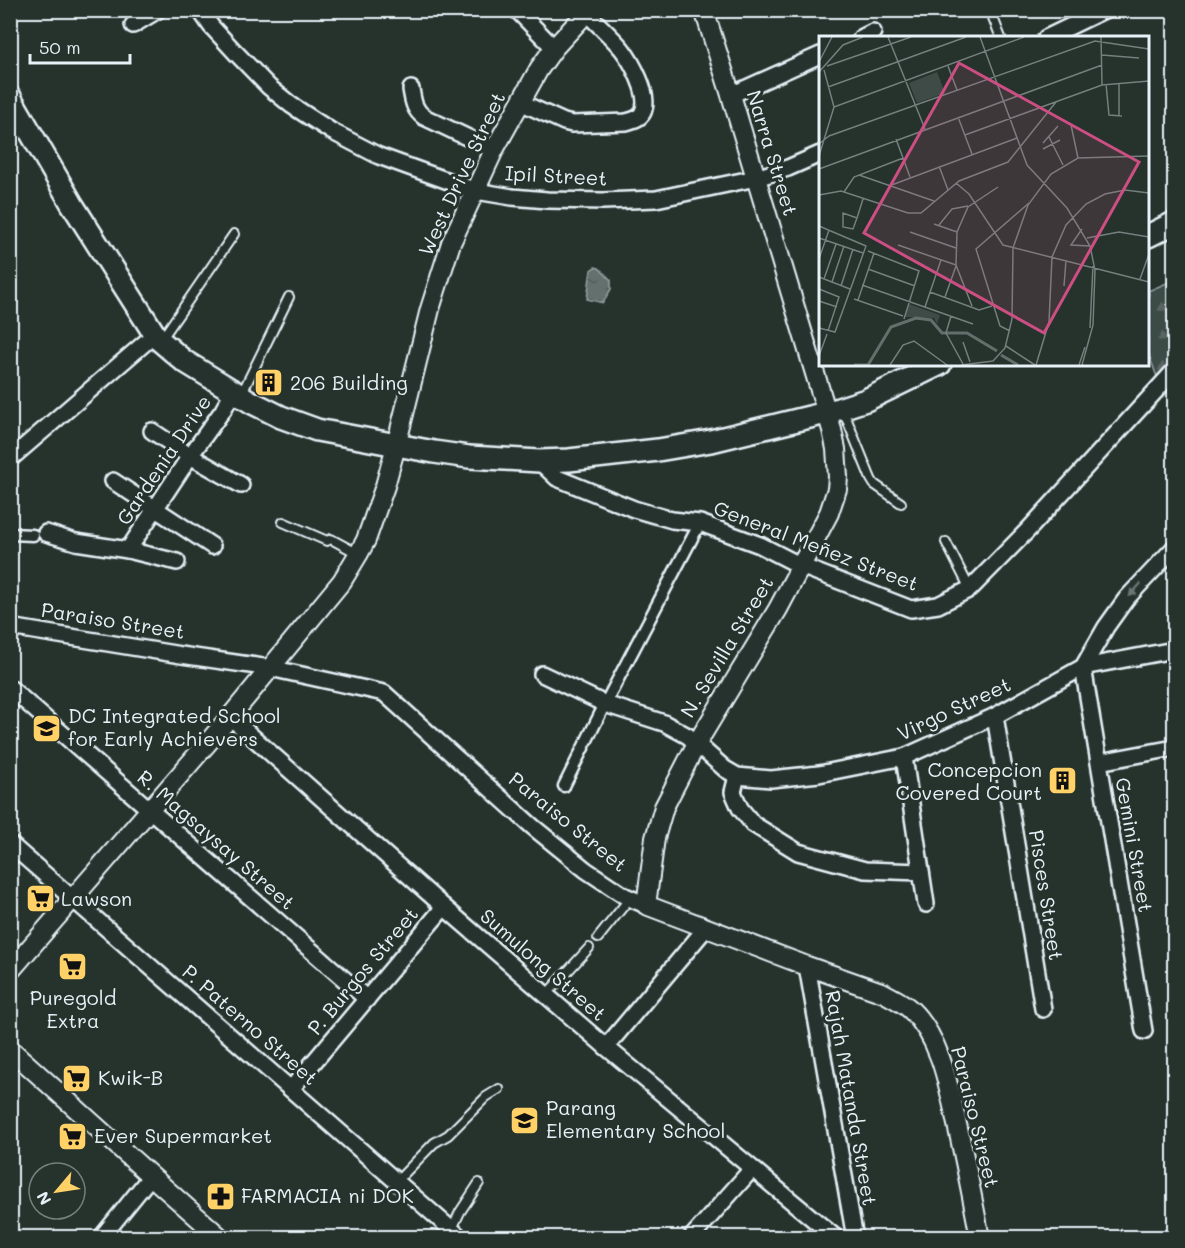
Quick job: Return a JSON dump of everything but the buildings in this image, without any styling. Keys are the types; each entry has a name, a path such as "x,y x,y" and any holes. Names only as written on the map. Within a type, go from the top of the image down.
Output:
{"main road":[{"path":"10,97 72,204 157,338 184,361 237,394 281,417 317,430 396,446 469,457 539,461 570,460 686,446 834,411 879,394 936,366"},
{"path":"1149,236 1174,223"}],"street":[{"path":"133,25 158,10"},
{"name":"Ipil Street","path":"200,10 235,52 269,87 291,105 331,131 379,156 476,191 547,200 656,199 756,178 788,168 819,153"},
{"path":"516,10 554,48"},
{"name":"Narra Street","path":"704,10 802,336 834,411"},
{"path":"1050,36 1104,10"},
{"path":"520,102 572,124 626,122 641,116 645,100 633,68 621,49 587,11"},
{"name":"West Drive Street","path":"10,971 230,717 342,581 359,553 381,497 430,309 451,243 494,150 538,69 587,11"},
{"path":"731,95 819,55"},
{"path":"411,89 414,106 418,113 494,150"},
{"path":"10,459 157,338"},
{"name":"General Meñez Street","path":"539,461 557,478 591,497 672,520 700,523 760,545 801,566 911,609 938,605 970,589 1029,529 1174,371"},
{"name":"Gardenia Drive","path":"128,550 190,456 237,394"},
{"name":"N. Sevilla Street","path":"638,901 664,807 697,743 778,609 829,513 837,489 838,477 834,411"},
{"path":"152,431 241,485"},
{"path":"113,481 212,546"},
{"path":"564,786 700,523"},
{"path":"10,534 40,534 128,550 177,562"},
{"path":"1083,667 1106,627 1122,605 1174,548"},
{"name":"Paraiso Street","path":"10,627 181,656 270,668 384,693 532,827 586,870 638,901 896,999 912,1011 927,1031 940,1057 963,1151 980,1238"},
{"path":"1083,667 1174,650"},
{"name":"Virgo Street","path":"737,776 771,779 819,774 904,757 995,716 1083,667"},
{"name":"Gemini Street","path":"1083,667 1144,1030"},
{"path":"542,674 605,704 664,723 688,736 724,769 737,776 733,792 740,808 753,824 798,852 865,870 921,872"},
{"name":"R. Magsaysay Street","path":"10,688 367,999"},
{"name":"Pisces Street","path":"995,716 1043,1009"},
{"name":"Sumulong Street","path":"230,717 606,1047 836,1238"},
{"path":"1099,762 1174,748"},
{"path":"904,757 926,904"},
{"name":"P. Paterno Street","path":"10,844 398,1181 453,1235"},
{"name":"P. Burgos Street","path":"291,1089 444,907"},
{"path":"606,1047 706,928"},
{"name":"Rajah Matanda Street","path":"807,966 855,1238"},
{"path":"10,1049 221,1238"},
{"path":"691,1238 752,1169"},
{"path":"101,1238 151,1176"}],"lane":[{"path":"990,10 1000,36"},
{"path":"157,338 172,324 234,234"},
{"path":"237,394 289,297"},
{"path":"834,411 874,484 901,503"},
{"path":"283,522 327,541 331,539 359,553"},
{"path":"946,542 970,589"},
{"path":"598,938 638,901"},
{"path":"546,995 589,948"},
{"path":"398,1181 434,1143 448,1135 486,1097 499,1089"},
{"path":"453,1235 460,1212 479,1183"}],"green space":[{"path":"1174,280 1174,358 1157,377 1149,355 1149,291"}],"water":[{"path":"595,267 611,280 611,289 603,303 587,299 591,270"}],"place":[{"name":"206 Building","path":"269,383"},
{"name":"DC Integrated School for Early Achievers","path":"47,728"},
{"name":"Concepcion Covered Court","path":"1063,781"},
{"name":"Lawson","path":"40,899"},
{"name":"Puregold Extra","path":"73,967"},
{"name":"Kwik-B","path":"77,1078"},
{"name":"Parang Elementary School","path":"525,1120"},
{"name":"Ever Supermarket","path":"73,1136"},
{"name":"FARMACIA ni DOK","path":"220,1196"}]}
